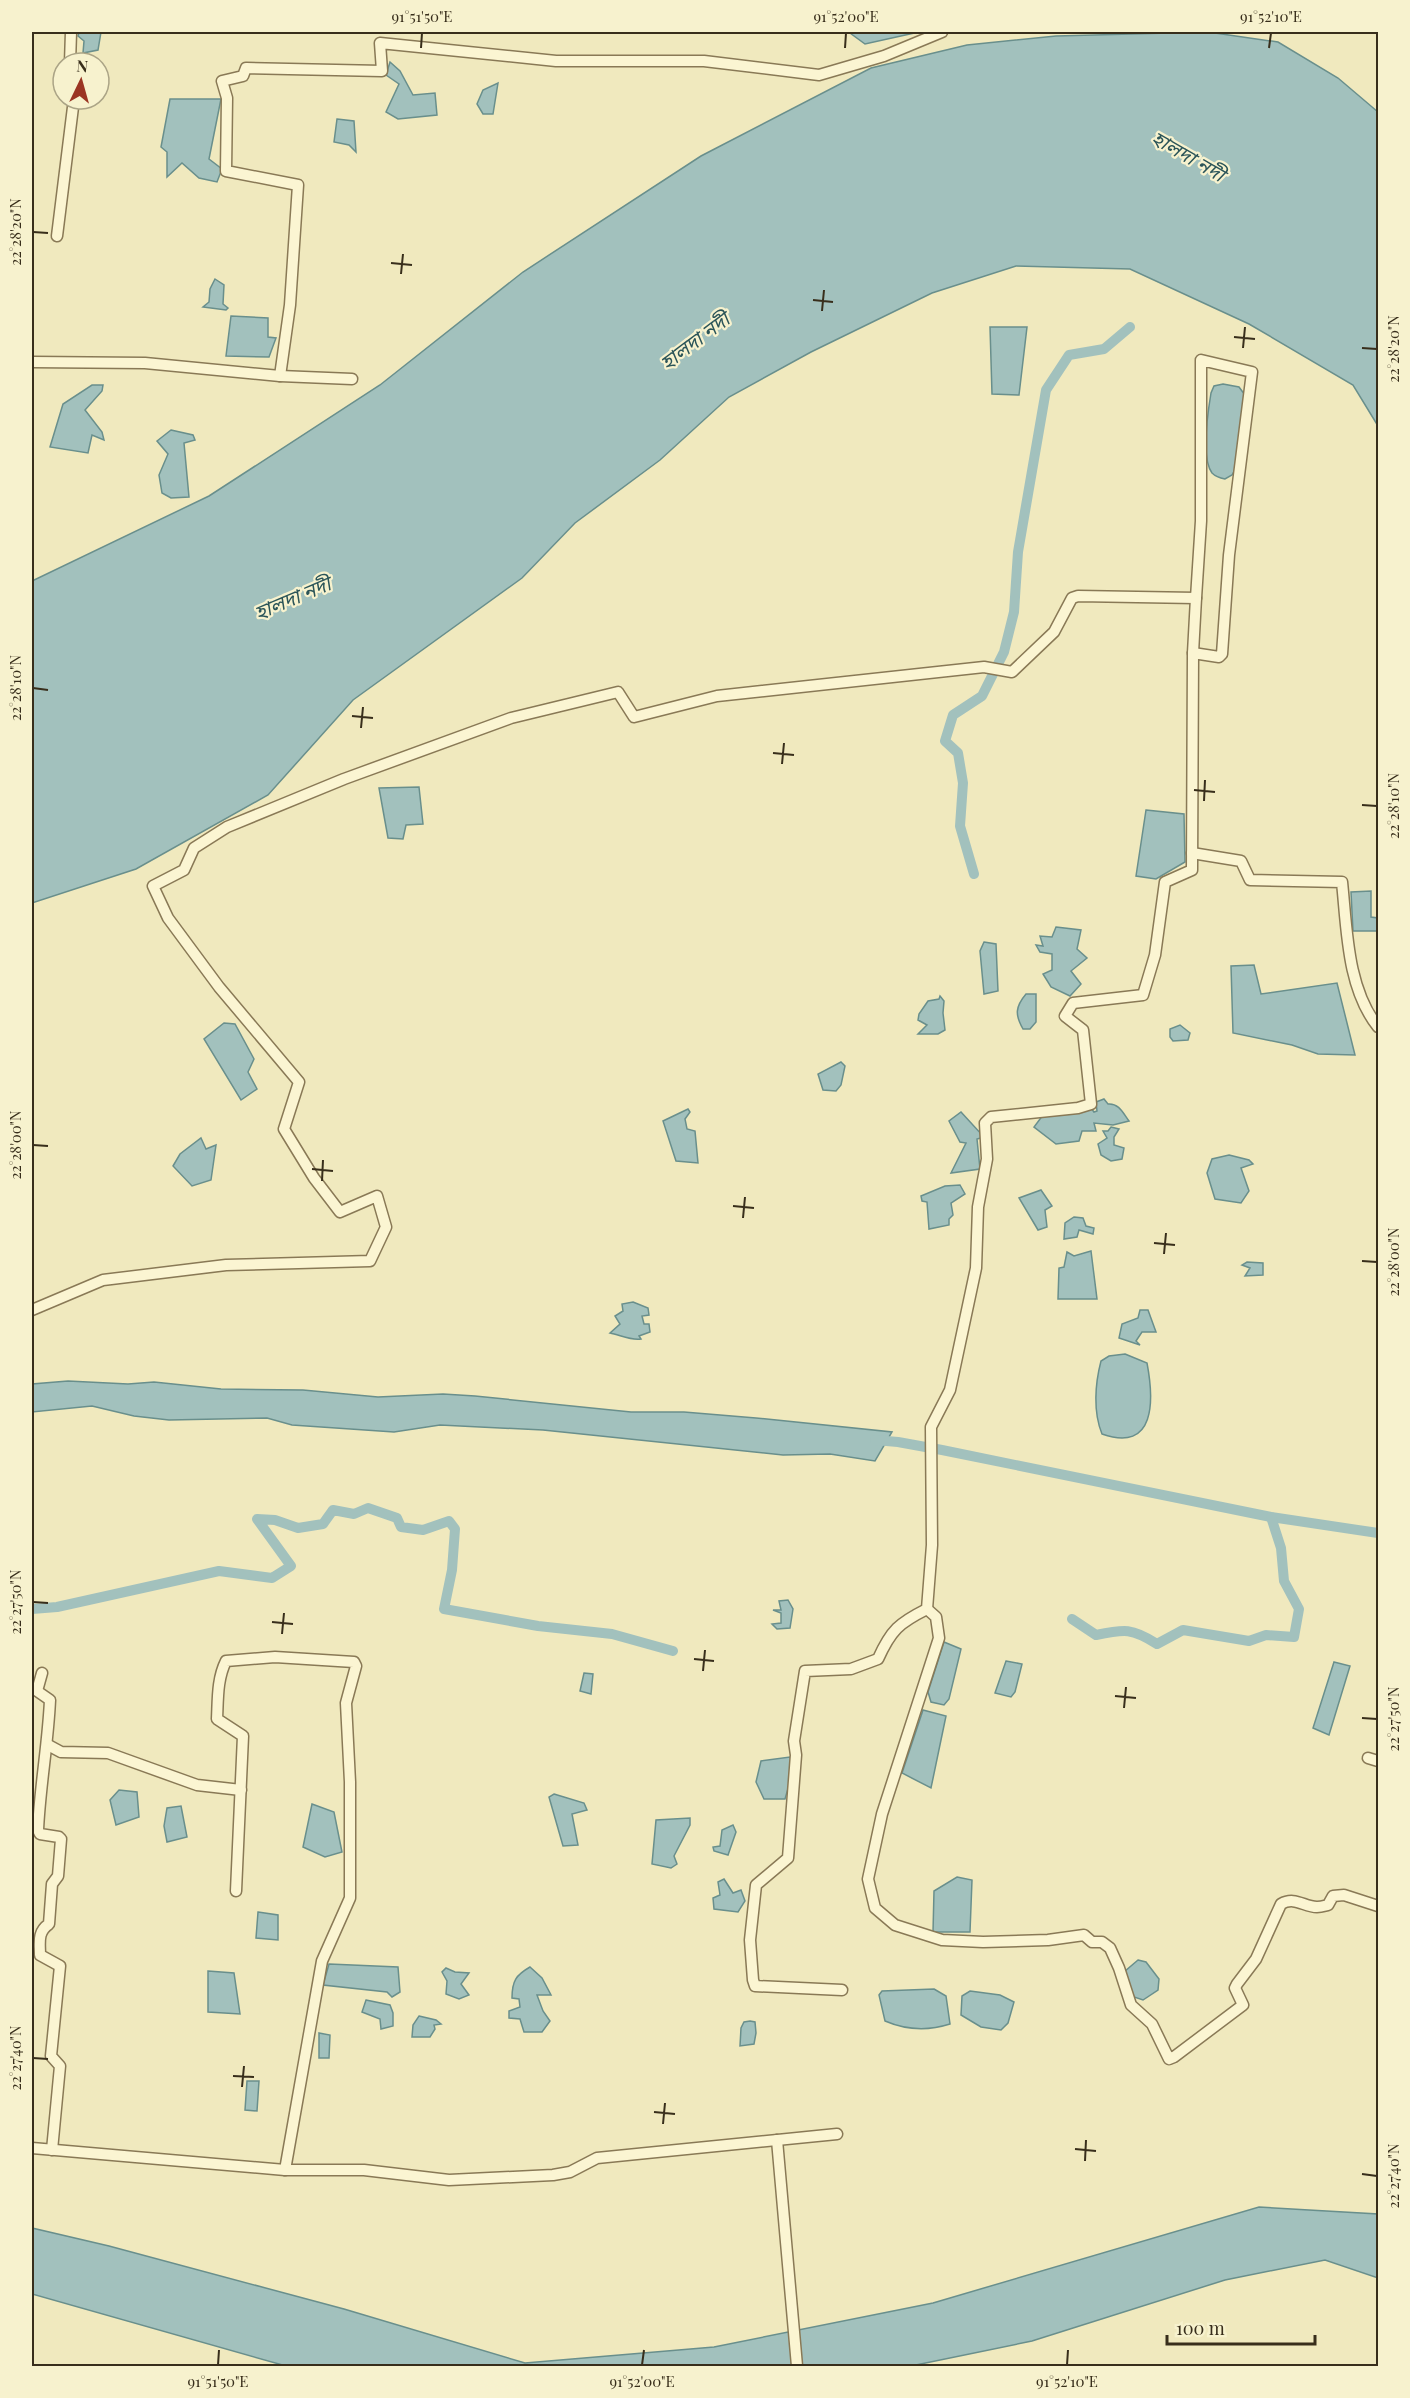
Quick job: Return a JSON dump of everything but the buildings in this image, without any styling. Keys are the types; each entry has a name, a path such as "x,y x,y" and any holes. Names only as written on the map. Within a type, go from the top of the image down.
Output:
{"street":[{"path":"70,51 71,32"},
{"path":"280,376 290,305 298,185 226,171 227,98 222,81 243,76 246,68 382,71 381,32"},
{"path":"380,43 556,61 704,62 819,75 884,56 942,32"},
{"path":"57,236 73,111"},
{"path":"927,1609 932,1545 932,1427 950,1390 976,1268 978,1207 987,1159 985,1123 991,1117 1078,1108 1091,1104 1083,1030 1065,1016 1073,1003 1143,995 1155,955 1165,882 1192,870 1193,653 1201,521 1202,360 1252,372 1229,555 1222,654 1219,657 1193,653"},
{"path":"32,362 145,363 280,376 352,379"},
{"path":"32,1310 103,1280 226,1265 370,1262 386,1227 377,1196 340,1212 314,1178 284,1129 299,1082 219,987 168,918 153,886 184,870 194,848 227,827 281,804 511,718 618,692 634,717 717,696 984,667 1012,672 1054,632 1072,598 1078,596 1196,598"},
{"path":"1192,853 1241,861 1250,880 1342,882 1350,956 1367,1012 1378,1026"},
{"path":"927,1609 936,1617 939,1638 882,1814 868,1879 875,1908 895,1925 942,1940 983,1942 1048,1940 1084,1935 1092,1942 1102,1942 1110,1948 1131,2005 1152,2024 1169,2059 1243,2005 1235,1988 1256,1959 1281,1904 1285,1901 1296,1900 1316,1907 1328,1905 1333,1896 1344,1895 1378,1906"},
{"path":"842,1990 755,1986 750,1940 756,1886 788,1858 796,1755 794,1741 805,1671 851,1669 878,1659 886,1642 903,1621 927,1609"},
{"path":"236,1891 243,1736 217,1719 219,1680 226,1661 275,1657 354,1662 356,1666 346,1703 351,1782 350,1898 322,1961 285,2170"},
{"path":"42,1673 37,1691 50,1700 48,1745 40,1785 38,1830 40,1834 61,1839 58,1876 52,1884 49,1924 43,1928 39,1938 40,1955 60,1966 51,2056 60,2066 52,2150"},
{"path":"48,1745 61,1752 108,1753 197,1785 241,1790"},
{"path":"32,2148 285,2170 364,2170 449,2180 553,2175 570,2172 597,2158 837,2134"},
{"path":"777,2140 797,2367"}],"water":[{"path":"79,32 101,32 98,50 83,51 84,41 78,36"},
{"path":"919,32 865,44 850,33"},
{"name":"হালদা নদী","path":"1208,32 1278,42 1338,78 1378,112 1378,426 1353,385 1249,324 1130,269 1016,266 932,293 811,352 729,397 660,460 575,523 522,578 353,700 268,795 136,869 32,903 32,581 209,496 380,385 523,272 701,156 871,68 967,45 1056,36"},
{"path":"390,62 400,71 413,95 435,93 437,115 398,119 386,112 399,84 386,75"},
{"path":"498,83 493,114 483,114 477,104 483,90"},
{"path":"170,99 221,99 209,159 222,169 217,182 199,178 182,163 167,177 167,152 161,147"},
{"path":"337,119 354,121 356,152 349,145 334,142"},
{"path":"215,279 224,285 223,304 228,308 226,310 203,307 209,302 210,289"},
{"path":"231,316 268,318 268,337 276,338 269,357 226,356"},
{"path":"990,327 1027,327 1019,395 992,394"},
{"path":"1223,384 1239,387 1245,395 1237,466 1232,475 1225,479 1212,473 1206,446 1211,393 1214,386"},
{"path":"92,385 103,385 102,391 85,410 102,432 104,440 92,435 88,453 50,447 63,404"},
{"path":"171,430 193,435 195,440 184,443 189,497 171,498 162,493 159,475 168,454 157,441"},
{"path":"419,787 423,824 406,825 403,839 388,838 379,788"},
{"path":"1146,810 1184,814 1185,862 1156,879 1136,876"},
{"path":"1371,891 1371,917 1378,918 1378,931 1353,931 1351,892"},
{"path":"1056,927 1081,930 1077,949 1087,958 1071,971 1081,984 1070,996 1051,987 1043,974 1052,970 1052,954 1040,952 1036,945 1043,946 1040,936 1052,937"},
{"path":"984,942 996,944 998,991 984,994 980,951"},
{"path":"1254,965 1261,994 1337,983 1355,1055 1318,1054 1292,1045 1233,1033 1231,966"},
{"path":"1026,994 1036,994 1036,1022 1030,1029 1023,1029 1018,1015 1018,1007"},
{"path":"940,996 944,1001 945,1030 938,1034 918,1034 927,1025 918,1020 919,1014 928,1001 939,999"},
{"path":"224,1023 235,1024 254,1059 248,1072 257,1089 241,1100 204,1039"},
{"path":"1180,1025 1190,1033 1188,1040 1173,1041 1170,1037 1170,1029"},
{"path":"841,1062 845,1066 841,1085 836,1091 823,1090 818,1074"},
{"path":"1104,1099 1108,1104 1118,1107 1129,1121 1113,1125 1094,1123 1096,1131 1082,1131 1079,1141 1056,1144 1034,1127 1043,1115 1091,1108 1094,1112 1097,1111 1096,1102"},
{"path":"688,1109 690,1112 685,1119 687,1129 695,1131 698,1163 676,1161 663,1121"},
{"path":"961,1112 984,1137 977,1139 980,1169 951,1173 966,1143 960,1142 949,1121"},
{"path":"1111,1127 1119,1129 1114,1137 1114,1145 1124,1148 1122,1159 1111,1161 1101,1155 1098,1144 1107,1138 1103,1131 1108,1131"},
{"path":"201,1138 206,1149 216,1145 211,1180 192,1186 173,1166 180,1154"},
{"path":"1229,1155 1249,1160 1253,1164 1241,1168 1249,1191 1241,1203 1215,1199 1207,1173 1212,1159"},
{"path":"960,1185 965,1194 951,1203 953,1215 949,1219 949,1225 929,1229 927,1202 922,1201 921,1196 945,1186"},
{"path":"1041,1190 1052,1206 1045,1210 1047,1227 1038,1230 1019,1198"},
{"path":"1074,1217 1083,1218 1086,1226 1094,1228 1093,1234 1079,1230 1077,1237 1064,1239 1065,1223"},
{"path":"1091,1251 1097,1299 1058,1299 1059,1268 1064,1267 1067,1252 1074,1256"},
{"path":"1247,1262 1263,1263 1263,1275 1245,1276 1250,1268 1242,1265"},
{"path":"633,1302 648,1308 649,1315 642,1316 644,1324 649,1324 650,1332 639,1336 641,1339 630,1339 610,1333 620,1324 615,1316 623,1311 622,1304"},
{"path":"1140,1310 1148,1310 1156,1332 1142,1332 1136,1341 1140,1345 1119,1338 1122,1324 1138,1318"},
{"path":"1125,1354 1147,1363 1151,1392 1147,1420 1142,1430 1133,1436 1120,1438 1102,1434 1097,1417 1096,1388 1101,1361 1109,1356"},
{"path":"68,1381 128,1384 154,1382 221,1389 303,1390 378,1397 443,1394 631,1412 684,1412 756,1418 892,1432 875,1461 830,1454 783,1455 543,1430 440,1425 394,1432 292,1425 267,1418 169,1420 134,1416 92,1406 32,1412 32,1384"},
{"path":"788,1600 793,1609 790,1628 777,1629 772,1624 781,1623 781,1613 773,1610 781,1610 779,1601"},
{"path":"944,1642 961,1649 949,1699 944,1705 931,1702 928,1692"},
{"path":"1006,1661 1022,1664 1015,1692 1011,1697 995,1693"},
{"path":"1334,1662 1350,1666 1329,1735 1313,1728"},
{"path":"584,1673 593,1674 591,1694 580,1691"},
{"path":"923,1710 946,1716 931,1788 902,1773"},
{"path":"790,1757 794,1768 785,1799 764,1799 756,1782 761,1761"},
{"path":"119,1790 137,1792 139,1817 116,1825 110,1800"},
{"path":"554,1794 584,1803 587,1810 572,1814 578,1845 563,1846 549,1797"},
{"path":"312,1804 334,1812 342,1852 325,1857 303,1847"},
{"path":"181,1806 187,1837 167,1842 164,1826 167,1808"},
{"path":"690,1818 690,1825 674,1856 677,1864 671,1868 652,1864 656,1820"},
{"path":"733,1825 736,1832 728,1855 714,1851 713,1847 720,1846 722,1830"},
{"path":"957,1877 972,1880 970,1932 933,1932 934,1891"},
{"path":"724,1879 733,1893 741,1890 745,1901 738,1912 714,1909 713,1898 720,1895 718,1882"},
{"path":"258,1912 278,1915 278,1940 256,1938"},
{"path":"1138,1960 1146,1962 1159,1979 1158,1990 1143,2000 1134,1997 1124,1972"},
{"path":"329,1964 398,1967 400,1992 392,1997 387,1992 323,1985"},
{"path":"530,1967 542,1978 551,1995 537,1995 550,2021 542,2032 524,2032 520,2019 509,2018 509,2011 520,2007 519,1999 512,1998 514,1983 521,1973"},
{"path":"446,1968 455,1972 469,1973 461,1984 469,1995 459,1999 446,1994 447,1981 442,1972"},
{"path":"208,1971 234,1973 240,2014 208,2012"},
{"path":"934,1989 946,1996 950,2024 934,2028 917,2028 885,2021 879,1995 882,1991"},
{"path":"970,1991 1000,1995 1014,2002 1008,2023 1001,2030 981,2027 961,2015 962,1996"},
{"path":"366,2000 390,2005 393,2013 393,2026 381,2029 380,2019 362,2012"},
{"path":"419,2016 436,2020 441,2024 434,2025 435,2029 430,2037 412,2037 413,2025"},
{"path":"744,2022 755,2022 754,2044 740,2046 741,2028"},
{"path":"319,2033 330,2035 329,2058 319,2058"},
{"path":"247,2081 259,2081 257,2111 245,2110"},
{"path":"1259,2207 1378,2214 1378,2278 1325,2260 1225,2280 1032,2341 911,2366 286,2366 32,2294 32,2228 109,2246 344,2309 525,2363 714,2347 933,2303"}],"waterway":[{"path":"974,874 960,826 963,783 958,753 945,741 953,715 982,696 1004,652 1014,612 1018,552 1046,390 1069,355 1104,349 1130,327"},
{"path":"875,1440 942,1450 1271,1517 1378,1533"},
{"path":"32,1609 57,1607 219,1571 272,1578 291,1566 257,1519 275,1520 298,1528 323,1524 333,1510 354,1514 368,1508 397,1518 401,1527 423,1530 449,1521 455,1529 452,1570 444,1609 538,1626 612,1634 673,1651"},
{"path":"1072,1619 1096,1635 1128,1631 1157,1644 1183,1630 1249,1641 1266,1635 1294,1637 1299,1609 1284,1581 1281,1548 1271,1517"}]}
